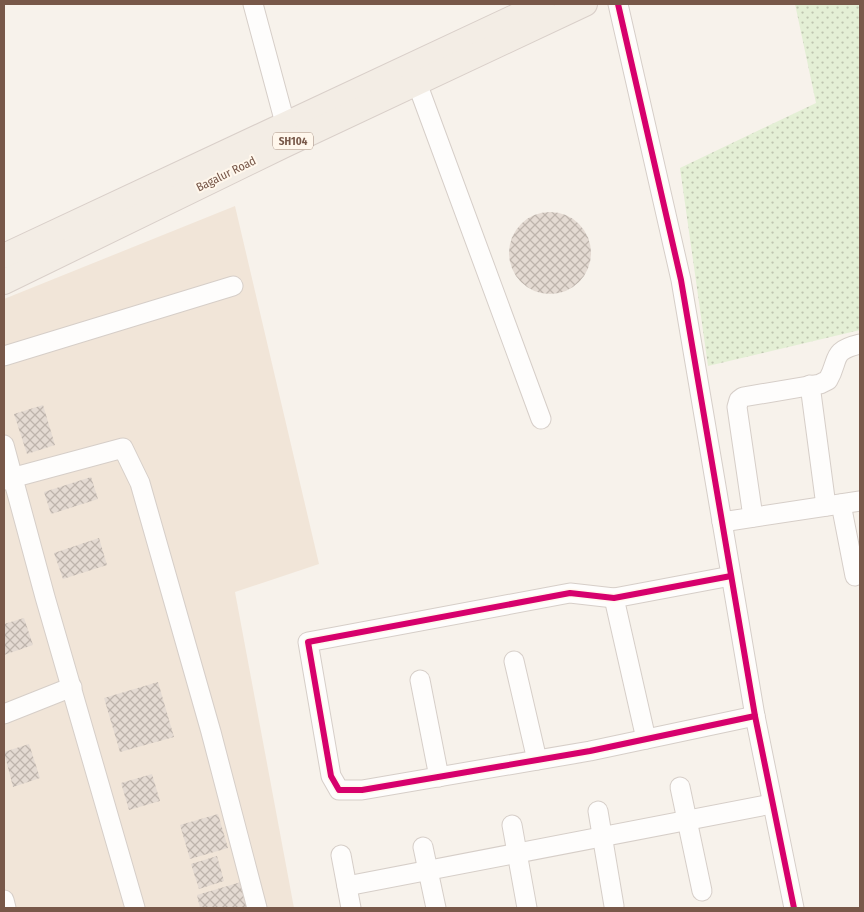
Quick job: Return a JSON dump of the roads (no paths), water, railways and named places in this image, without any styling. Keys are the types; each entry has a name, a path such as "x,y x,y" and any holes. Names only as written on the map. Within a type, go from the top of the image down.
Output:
{"main road":[{"name":"Bagalur Road","path":"4,256 542,4"},
{"name":"Bagalur Road","path":"4,282 585,4"}],"street":[{"path":"253,4 286,123"},
{"path":"618,4 681,280 755,716 794,908"},
{"path":"418,83 541,419"},
{"path":"4,356 233,286"},
{"path":"753,517 737,407 738,400 743,397 828,380 836,357 847,348 860,344"},
{"path":"810,385 833,505 855,576"},
{"path":"4,445 8,479 72,687 135,908"},
{"path":"8,479 123,448 140,483 211,732 257,908"},
{"path":"722,522 860,501"},
{"path":"731,576 614,598 570,593 308,642 331,776 339,790 362,790 537,760 755,716"},
{"path":"614,598 646,739"},
{"path":"514,661 537,760"},
{"path":"420,680 439,777"},
{"path":"4,714 72,687"},
{"path":"680,788 702,890"},
{"path":"347,886 772,804"},
{"path":"598,811 614,906"},
{"path":"512,825 527,908"},
{"path":"423,847 436,908"},
{"path":"341,855 351,908"},
{"path":"4,900 6,908"}]}
